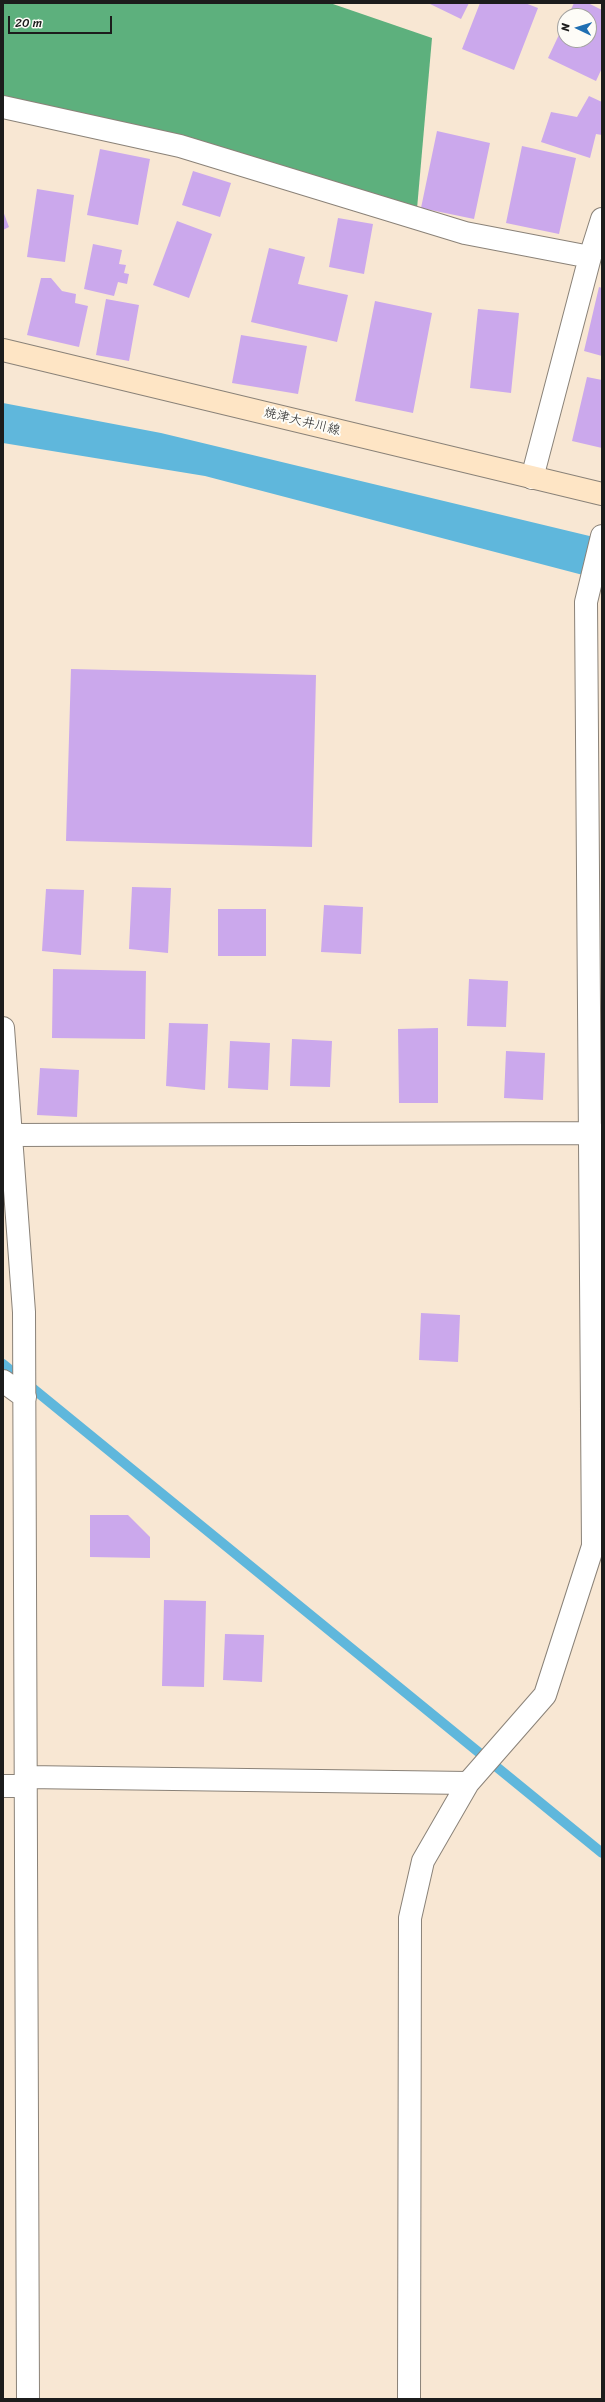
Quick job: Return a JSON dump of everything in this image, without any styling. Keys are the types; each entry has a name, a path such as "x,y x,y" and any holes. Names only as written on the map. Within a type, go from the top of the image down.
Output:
{"main road":[{"name":"焼津大井川線","path":"3,350 602,494"}],"street":[{"path":"3,107 180,146 465,233 590,258"},
{"path":"532,478 590,258 602,219"},
{"path":"409,2399 410,1918 423,1861 474,1777 546,1694 597,1549 596,1134 586,602 602,536"},
{"path":"3,1028 24,1312 28,2399"},
{"path":"12,1135 596,1134"},
{"path":"3,1381 25,1397"},
{"path":"3,1786 26,1782 474,1777"}],"green space":[{"path":"3,3 330,3 432,38 416,220 3,98"}],"water":[{"path":"3,403 161,433 602,539 602,580 205,476 3,443"}],"building":[{"path":"428,3 469,3 461,19"},
{"path":"480,3 525,3 538,8 514,70 462,49"},
{"path":"574,3 588,3 602,10 602,68 596,81 548,58 557,39 557,48 597,48 597,8 572,8"},
{"path":"589,96 602,102 602,135 596,134 590,158 541,142 551,112 577,117"},
{"path":"437,131 490,143 474,219 421,208"},
{"path":"522,146 576,158 559,234 506,223"},
{"path":"100,149 150,159 138,225 87,215"},
{"path":"193,171 231,183 220,217 182,205"},
{"path":"37,189 74,195 65,262 27,257"},
{"path":"3,211 9,227 3,230"},
{"path":"338,218 373,224 364,274 329,267"},
{"path":"177,221 212,234 189,298 153,285"},
{"path":"93,244 122,250 119,264 126,265 124,273 129,274 127,284 118,282 114,296 84,289"},
{"path":"269,248 305,257 298,284 348,295 337,342 251,322"},
{"path":"41,278 51,278 62,291 76,294 75,303 88,306 79,347 27,335"},
{"path":"599,287 602,288 602,356 584,351"},
{"path":"106,299 139,305 129,361 96,355"},
{"path":"375,301 432,313 413,413 355,401"},
{"path":"478,309 519,313 511,393 470,388"},
{"path":"241,335 307,346 298,394 232,383"},
{"path":"587,377 602,380 602,448 572,441"},
{"path":"71,669 316,675 312,847 66,841"},
{"path":"132,887 171,888 168,953 129,949"},
{"path":"46,889 84,890 81,955 42,951"},
{"path":"324,905 363,907 361,954 321,952"},
{"path":"218,909 266,909 266,956 218,956"},
{"path":"53,969 146,971 145,1039 52,1038"},
{"path":"469,979 508,981 506,1027 467,1026"},
{"path":"169,1023 208,1024 205,1090 166,1086"},
{"path":"438,1028 438,1103 399,1103 398,1029"},
{"path":"292,1039 332,1041 330,1087 290,1086"},
{"path":"230,1041 270,1043 268,1090 228,1088"},
{"path":"506,1051 545,1053 543,1100 504,1098"},
{"path":"40,1068 79,1070 77,1117 37,1115"},
{"path":"421,1313 460,1315 458,1362 419,1360"},
{"path":"90,1515 128,1515 150,1537 150,1558 90,1557"},
{"path":"164,1600 206,1601 204,1687 162,1686"},
{"path":"225,1634 264,1635 262,1682 223,1680"}],"waterway":[{"path":"3,1364 602,1853"}]}
